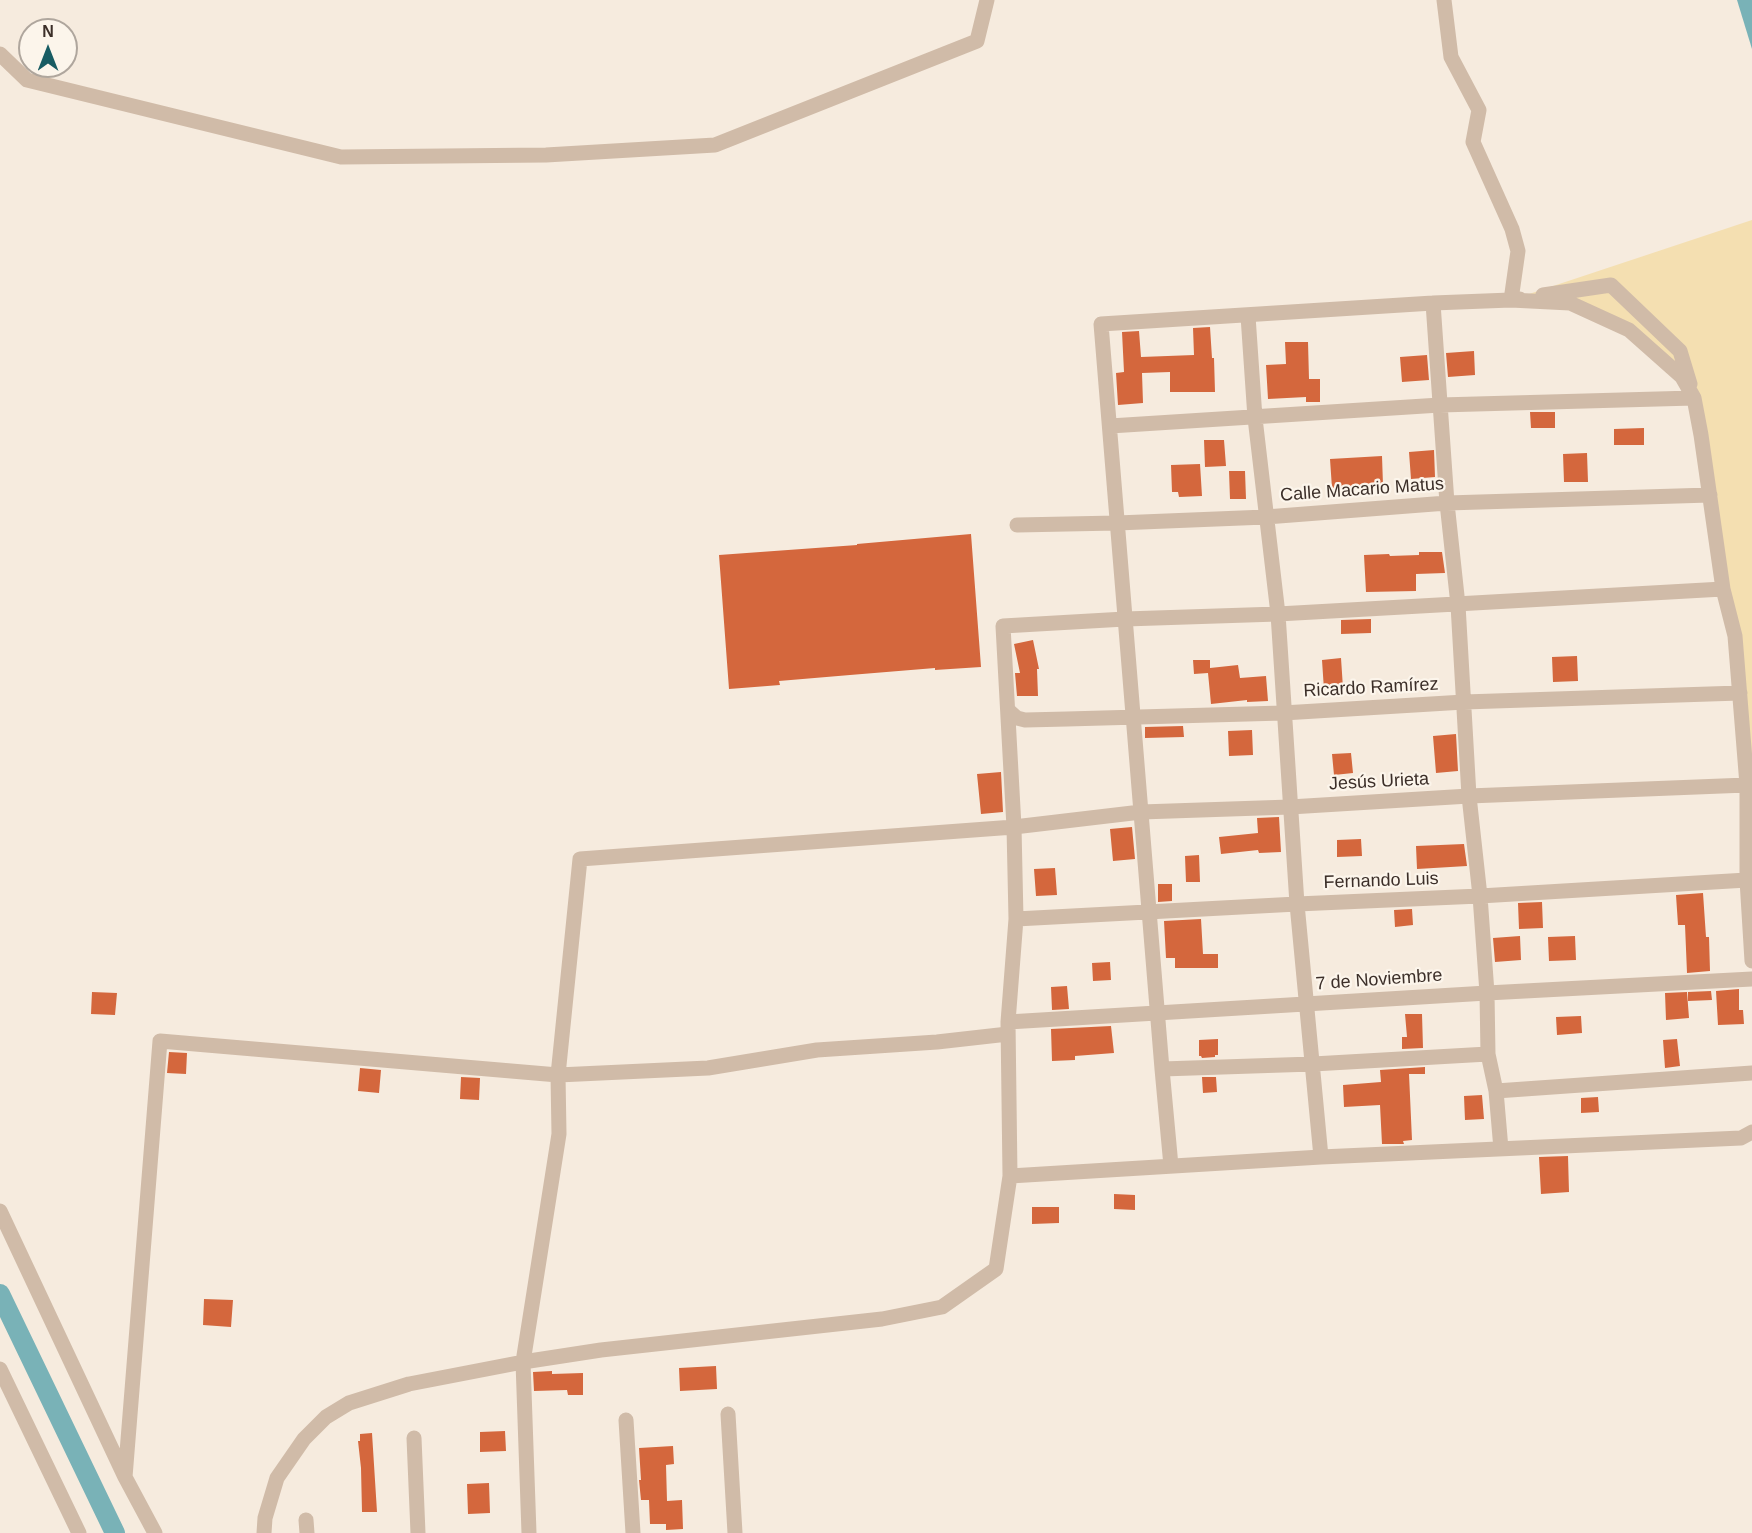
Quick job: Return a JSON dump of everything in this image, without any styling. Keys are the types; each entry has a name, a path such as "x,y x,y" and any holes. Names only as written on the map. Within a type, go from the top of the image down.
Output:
{"street":[{"path":"0,54 27,80 341,157 546,155 715,145 977,41 987,0"},
{"path":"1444,0 1451,57 1479,110 1473,142 1512,229 1518,251 1511,300"},
{"path":"1511,300 1611,285 1680,351 1694,398 1723,590 1735,636 1747,785 1747,880 1752,961"},
{"path":"1171,1166 1101,324 1433,303 1511,300 1570,303 1629,330 1682,377 1694,398"},
{"path":"1433,303 1447,503 1458,604 1469,796 1480,896 1487,993 1488,1054 1496,1091 1501,1149"},
{"path":"1248,316 1255,418 1278,614 1297,904 1321,1157"},
{"path":"1110,426 1440,405 1694,398"},
{"name":"Calle Macario Matus","path":"1017,525 1266,517 1447,503 1710,495"},
{"path":"264,1533 265,1518 277,1478 304,1439 326,1417 349,1403 409,1384 524,1362 602,1350 882,1319 942,1307 996,1269 1010,1176 1008,1028 1016,919 1014,827 1003,626 1723,590"},
{"name":"Ricardo Ramírez","path":"1008,710 1025,720 1283,713 1464,702 1740,693"},
{"name":"Jesús Urieta","path":"558,1075 580,859 1014,827 1141,812 1747,785"},
{"name":"Fernando Luis","path":"1016,919 1747,880"},
{"name":"7 de Noviembre","path":"125,1477 160,1041 558,1075 708,1068 817,1050 937,1042 1008,1028 1157,1013 1752,979"},
{"path":"1162,1069 1313,1064 1488,1054"},
{"path":"1496,1091 1752,1072"},
{"path":"529,1533 524,1362 559,1134 558,1075"},
{"path":"1010,1176 1321,1157 1741,1138 1752,1132"},
{"path":"0,1211 125,1477 155,1533"},
{"path":"0,1369 80,1533"},
{"path":"728,1414 735,1533"},
{"path":"626,1420 633,1533"},
{"path":"414,1438 418,1533"}],"sand":[{"path":"1752,220 1752,961 1735,636 1694,398 1629,330 1570,303 1511,300"}],"water":[{"path":"1737,0 1752,0 1752,49"}],"building":[{"path":"1210,327 1215,392 1170,392 1170,372 1142,373 1143,403 1118,405 1116,373 1124,372 1122,332 1139,331 1141,357 1194,355 1193,328"},
{"path":"1285,342 1308,342 1309,379 1320,379 1320,402 1306,402 1306,397 1268,399 1266,365 1286,364"},
{"path":"1474,351 1475,375 1448,377 1446,353"},
{"path":"1427,355 1429,380 1402,382 1400,357"},
{"path":"1530,412 1555,412 1555,428 1531,428"},
{"path":"1644,428 1644,445 1614,445 1614,429"},
{"path":"1204,440 1224,440 1226,466 1205,467"},
{"path":"1434,450 1435,477 1411,479 1409,452"},
{"path":"1587,453 1588,482 1564,482 1563,454"},
{"path":"1382,456 1383,485 1332,488 1330,459"},
{"path":"1200,464 1202,496 1179,497 1178,492 1172,492 1171,465"},
{"path":"1229,471 1245,471 1246,499 1230,499"},
{"path":"971,534 981,667 935,670 935,668 779,681 780,685 729,689 719,555"},
{"path":"1419,552 1442,552 1445,573 1416,574 1416,591 1366,592 1364,555 1419,555"},
{"path":"1371,619 1371,633 1341,634 1341,620"},
{"path":"1033,640 1039,669 1037,669 1038,696 1017,696 1015,673 1020,673 1014,644"},
{"path":"1577,656 1578,681 1553,682 1552,657"},
{"path":"1341,658 1343,688 1324,690 1322,660"},
{"path":"1193,660 1210,660 1210,668 1238,665 1240,678 1266,676 1268,701 1247,702 1247,700 1211,704 1208,673 1194,674"},
{"path":"1183,726 1184,737 1145,738 1145,727"},
{"path":"1252,730 1253,755 1229,756 1228,731"},
{"path":"1456,734 1458,771 1436,773 1433,736"},
{"path":"1351,753 1353,773 1334,775 1332,754"},
{"path":"1001,772 1003,812 981,814 977,774"},
{"path":"1279,817 1281,852 1259,853 1258,850 1221,854 1219,837 1258,833 1257,818"},
{"path":"1132,827 1135,859 1113,861 1110,829"},
{"path":"1361,839 1362,856 1337,857 1337,840"},
{"path":"1464,844 1467,866 1417,869 1416,846"},
{"path":"1199,855 1200,882 1186,882 1185,856"},
{"path":"1055,868 1057,895 1036,896 1034,869"},
{"path":"1158,884 1172,884 1172,901 1158,902"},
{"path":"1703,893 1706,937 1709,937 1710,971 1687,973 1685,925 1678,925 1676,895"},
{"path":"1542,902 1543,928 1519,929 1518,903"},
{"path":"1412,909 1413,925 1395,927 1394,910"},
{"path":"1201,919 1203,954 1218,954 1218,968 1175,968 1175,958 1166,958 1164,921"},
{"path":"1520,936 1521,960 1495,962 1493,938"},
{"path":"1575,936 1576,960 1549,961 1548,937"},
{"path":"1110,962 1111,980 1093,981 1092,963"},
{"path":"1067,986 1069,1009 1052,1010 1051,987"},
{"path":"1739,989 1739,1010 1743,1010 1744,1024 1718,1025 1716,991"},
{"path":"1711,991 1712,1000 1688,1001 1688,992"},
{"path":"92,992 117,993 115,1015 91,1014"},
{"path":"1687,992 1689,1018 1666,1020 1665,993"},
{"path":"1405,1014 1422,1014 1423,1048 1402,1049 1402,1037 1407,1037"},
{"path":"1581,1016 1582,1033 1557,1035 1556,1017"},
{"path":"1111,1026 1114,1053 1075,1056 1075,1060 1052,1061 1051,1029"},
{"path":"1218,1039 1218,1055 1202,1058 1199,1056 1199,1040"},
{"path":"1677,1039 1680,1066 1665,1068 1663,1040"},
{"path":"169,1052 187,1053 186,1074 167,1073"},
{"path":"1425,1067 1425,1074 1409,1074 1412,1140 1403,1141 1404,1144 1382,1144 1380,1105 1344,1107 1343,1085 1381,1082 1380,1070"},
{"path":"360,1068 381,1070 379,1093 358,1091"},
{"path":"461,1077 480,1078 479,1100 460,1099"},
{"path":"1202,1077 1216,1077 1217,1092 1203,1093"},
{"path":"1482,1095 1484,1119 1465,1120 1464,1096"},
{"path":"1598,1097 1599,1112 1581,1113 1581,1098"},
{"path":"1568,1156 1569,1192 1541,1194 1539,1157"},
{"path":"1114,1194 1135,1195 1135,1210 1114,1209"},
{"path":"1032,1207 1059,1207 1059,1223 1032,1224"},
{"path":"204,1299 233,1300 231,1327 203,1325"},
{"path":"716,1366 717,1389 680,1391 679,1368"},
{"path":"552,1371 552,1374 583,1373 583,1395 568,1395 567,1390 534,1391 533,1372"},
{"path":"505,1431 506,1451 480,1452 480,1432"},
{"path":"372,1433 377,1512 362,1512 358,1441 360,1441 360,1434"},
{"path":"673,1446 674,1464 666,1465 667,1501 682,1500 683,1529 666,1530 666,1524 650,1524 649,1500 641,1500 639,1448"},
{"path":"489,1483 490,1513 468,1514 467,1484"}],"waterway":[{"path":"0,1294 115,1533"}]}
